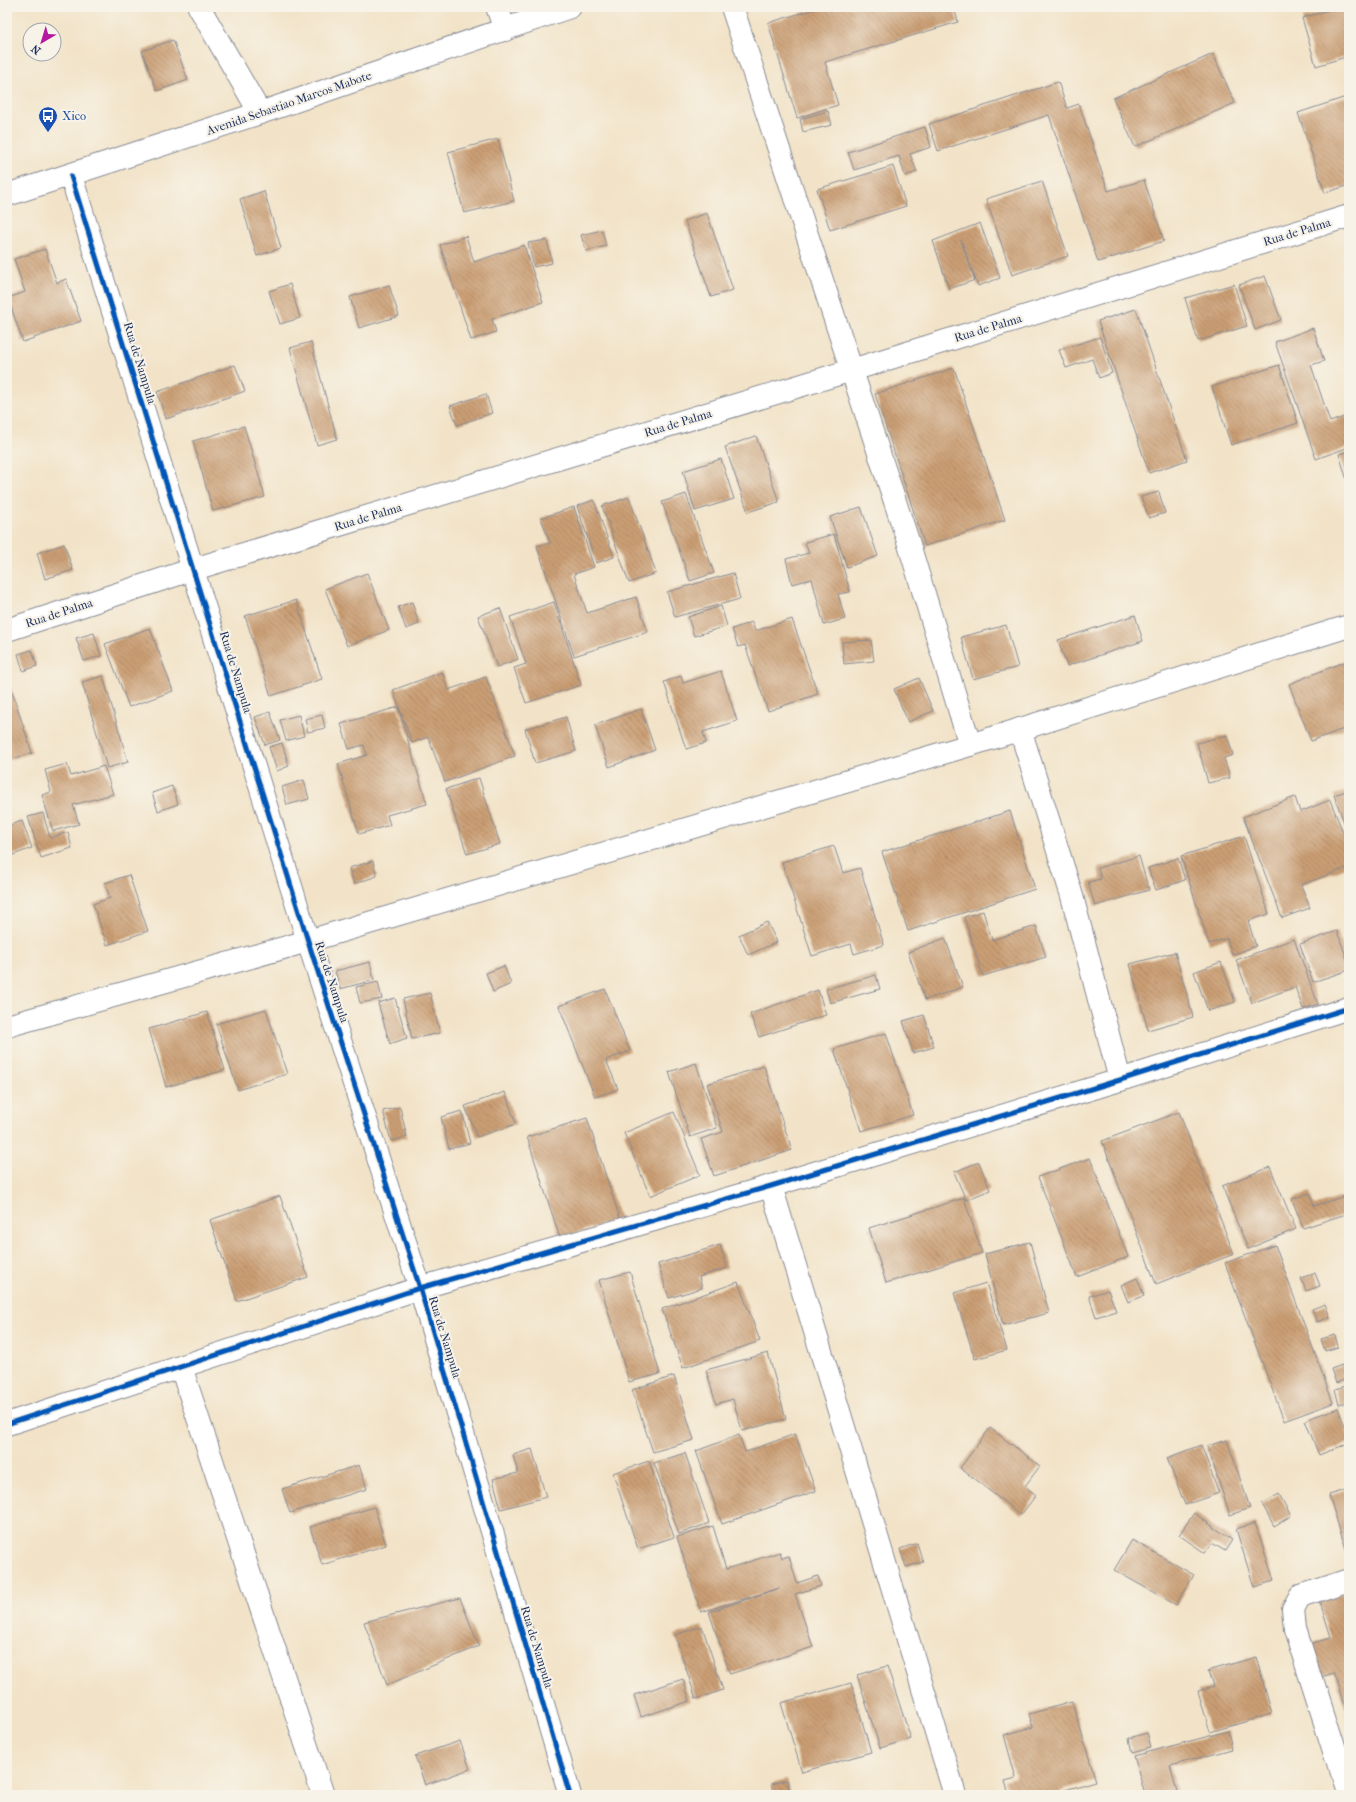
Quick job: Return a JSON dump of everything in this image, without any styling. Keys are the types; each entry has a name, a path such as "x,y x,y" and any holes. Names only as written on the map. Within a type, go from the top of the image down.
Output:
{"street":[{"path":"199,7 260,113"},
{"path":"497,7 505,30"},
{"name":"Avenida Sebastiao Marcos Mabote","path":"7,195 71,176 260,113 570,7"},
{"path":"732,7 908,541 970,744"},
{"name":"Rua de Nampula","path":"71,176 308,941 420,1288 570,1795"},
{"name":"Rua de Palma","path":"7,630 194,570 852,370 1349,216"},
{"path":"7,1026 308,941 1020,730 1349,626"},
{"path":"1020,730 1072,896 1120,1080"},
{"path":"7,1424 420,1288 771,1186 1120,1080 1349,1008"},
{"path":"771,1186 955,1795"},
{"path":"181,1366 323,1795"},
{"path":"1348,1795 1295,1629 1293,1609 1300,1596 1349,1580"}],"building":[{"path":"821,7 954,7 958,22 825,62 838,105 797,118 768,23"},
{"path":"1339,7 1349,7 1349,56 1316,66 1302,18"},
{"path":"173,40 188,80 157,91 142,51"},
{"path":"1213,54 1235,103 1135,147 1113,98"},
{"path":"1058,82 1067,108 1079,104 1108,191 1144,180 1164,241 1098,262 1049,115 938,151 929,124"},
{"path":"1349,96 1349,185 1325,193 1298,113"},
{"path":"828,111 832,125 803,132 800,119"},
{"path":"925,127 931,147 910,154 917,172 905,176 899,156 854,170 848,152"},
{"path":"498,139 514,201 464,213 448,152"},
{"path":"893,166 906,206 830,230 817,189"},
{"path":"1042,181 1068,256 1012,275 986,199"},
{"path":"264,191 281,248 257,256 240,199"},
{"path":"707,213 733,290 711,297 685,221"},
{"path":"980,223 1000,278 978,286 961,240 975,280 949,289 933,241"},
{"path":"602,230 606,246 586,251 581,235"},
{"path":"466,236 474,262 524,245 543,302 492,319 496,332 471,340 440,245"},
{"path":"547,240 552,263 534,267 528,243"},
{"path":"45,249 57,283 66,279 81,321 23,342 8,298 25,292 14,259"},
{"path":"1265,276 1281,320 1255,330 1239,285"},
{"path":"290,284 300,318 280,324 269,291"},
{"path":"1234,284 1247,326 1198,341 1185,298"},
{"path":"389,285 399,316 359,328 350,297"},
{"path":"1136,309 1187,460 1149,473 1098,321"},
{"path":"1313,328 1324,361 1311,365 1330,422 1349,415 1349,447 1316,459 1275,342"},
{"path":"1100,337 1112,373 1099,378 1092,359 1066,368 1059,350"},
{"path":"311,342 337,439 317,445 290,348"},
{"path":"235,365 245,391 166,419 157,392"},
{"path":"1279,365 1298,423 1231,445 1212,387"},
{"path":"954,368 1005,520 925,546 875,394"},
{"path":"486,394 492,413 457,425 450,406"},
{"path":"244,426 265,497 213,511 193,441"},
{"path":"756,436 779,502 748,512 725,447"},
{"path":"1349,451 1349,487 1339,454"},
{"path":"721,459 734,499 695,511 683,471"},
{"path":"1159,492 1165,513 1149,518 1141,497"},
{"path":"686,494 714,573 690,581 662,502"},
{"path":"629,497 656,573 629,583 602,506"},
{"path":"594,500 614,557 596,563 577,506"},
{"path":"574,507 594,567 574,574 587,613 636,597 648,632 574,656 537,546 550,543 541,518"},
{"path":"861,507 878,556 847,567 830,517"},
{"path":"834,534 850,592 838,594 845,619 824,625 812,579 792,584 786,559 809,553 805,542"},
{"path":"64,544 73,570 45,579 37,553"},
{"path":"367,573 389,630 347,646 325,589"},
{"path":"733,573 740,599 675,617 667,592"},
{"path":"296,600 322,679 271,696 245,616"},
{"path":"412,602 419,624 406,629 398,607"},
{"path":"554,602 581,685 526,703 514,668 526,664 510,617"},
{"path":"721,606 727,626 694,636 688,617"},
{"path":"500,608 518,659 497,667 478,616"},
{"path":"1135,615 1143,641 1067,666 1058,640"},
{"path":"792,619 818,694 768,711 745,645 738,647 732,629 752,622 755,631"},
{"path":"1006,625 1018,667 973,679 961,637"},
{"path":"150,628 173,691 129,707 105,644"},
{"path":"94,633 101,656 84,661 76,638"},
{"path":"871,640 874,661 844,664 842,642"},
{"path":"32,650 37,666 23,671 18,654"},
{"path":"1349,660 1349,727 1311,741 1289,684"},
{"path":"721,671 737,721 703,732 706,743 686,749 664,682 681,676 683,683"},
{"path":"442,672 448,690 486,677 515,756 445,782 428,737 412,743 393,690"},
{"path":"103,676 128,762 107,768 82,682"},
{"path":"919,678 933,711 908,722 894,689"},
{"path":"10,685 32,753 9,760 7,753 7,686"},
{"path":"398,707 427,804 387,815 390,825 359,834 338,764 367,755 364,745 349,749 341,724"},
{"path":"641,709 655,750 609,767 595,725"},
{"path":"270,712 280,740 265,745 255,717"},
{"path":"299,715 304,736 286,741 280,720"},
{"path":"322,715 325,728 308,732 305,719"},
{"path":"566,717 576,751 535,763 525,729"},
{"path":"1227,735 1233,755 1224,758 1230,778 1208,783 1197,743"},
{"path":"282,743 289,766 277,771 269,747"},
{"path":"67,764 71,776 104,766 113,794 73,805 79,824 53,831 42,795 51,792 45,770"},
{"path":"479,778 500,844 467,854 446,789"},
{"path":"304,780 309,799 287,805 282,787"},
{"path":"172,786 178,804 158,811 152,793"},
{"path":"1349,790 1349,836 1334,795"},
{"path":"1295,797 1300,812 1330,800 1349,847 1349,867 1301,885 1310,908 1282,918 1243,817"},
{"path":"1010,811 1035,889 908,931 882,852"},
{"path":"43,813 50,838 68,832 72,848 41,858 28,817"},
{"path":"22,821 32,848 13,855 7,837 7,826"},
{"path":"1244,836 1269,914 1248,921 1256,946 1232,955 1227,938 1209,944 1181,856"},
{"path":"834,846 843,873 860,868 884,945 854,954 851,944 812,956 782,862"},
{"path":"7,856 11,869 7,871"},
{"path":"1139,856 1149,890 1095,906 1088,882 1101,879 1098,868"},
{"path":"1178,858 1185,880 1156,890 1148,868"},
{"path":"373,861 377,876 354,884 349,868"},
{"path":"129,875 148,931 107,945 93,904 110,898 105,883"},
{"path":"983,911 992,940 1036,926 1046,957 983,976 964,917"},
{"path":"767,922 777,942 748,955 739,935"},
{"path":"1337,931 1349,965 1349,970 1313,982 1300,944"},
{"path":"945,938 963,987 925,1000 908,952"},
{"path":"1294,939 1318,1004 1303,1009 1295,987 1252,1003 1236,960"},
{"path":"1175,952 1193,1017 1148,1030 1130,964"},
{"path":"370,962 374,980 340,989 335,971"},
{"path":"1221,962 1235,1002 1208,1011 1194,972"},
{"path":"504,966 511,984 493,992 486,973"},
{"path":"876,975 880,989 830,1003 826,989"},
{"path":"378,982 382,999 360,1003 356,987"},
{"path":"605,989 630,1051 606,1060 618,1089 595,1097 559,1006"},
{"path":"818,990 826,1015 759,1037 750,1014"},
{"path":"430,993 440,1033 412,1039 403,999"},
{"path":"395,998 407,1038 390,1044 378,1003"},
{"path":"266,1009 287,1074 238,1090 216,1024"},
{"path":"207,1012 225,1070 166,1087 149,1029"},
{"path":"924,1015 934,1047 913,1053 903,1021"},
{"path":"886,1033 913,1115 861,1131 834,1049"},
{"path":"696,1063 717,1128 690,1137 669,1072"},
{"path":"764,1066 792,1150 714,1176 701,1139 723,1132 707,1084"},
{"path":"505,1092 516,1124 477,1137 465,1106"},
{"path":"400,1107 407,1137 391,1141 383,1111"},
{"path":"462,1111 470,1143 449,1149 441,1117"},
{"path":"674,1112 700,1175 650,1196 624,1133"},
{"path":"1179,1112 1234,1254 1156,1284 1102,1141"},
{"path":"587,1118 620,1219 560,1238 527,1137"},
{"path":"1090,1158 1128,1257 1077,1277 1038,1177"},
{"path":"979,1162 990,1190 966,1200 954,1172"},
{"path":"1270,1167 1296,1229 1248,1249 1222,1186"},
{"path":"1310,1193 1314,1206 1348,1195 1349,1213 1303,1228 1292,1199"},
{"path":"280,1196 308,1277 237,1301 210,1220"},
{"path":"964,1198 982,1253 886,1283 869,1228"},
{"path":"1030,1242 1049,1313 1003,1325 985,1254"},
{"path":"720,1245 727,1268 699,1277 702,1288 669,1298 658,1264"},
{"path":"1275,1245 1333,1403 1284,1421 1225,1263"},
{"path":"630,1272 660,1374 629,1382 599,1280"},
{"path":"1315,1273 1320,1286 1306,1291 1301,1278"},
{"path":"1137,1278 1144,1296 1128,1302 1121,1285"},
{"path":"738,1282 760,1341 683,1368 662,1309"},
{"path":"986,1283 1007,1350 975,1359 954,1293"},
{"path":"1108,1290 1116,1311 1096,1317 1089,1296"},
{"path":"1325,1304 1330,1317 1317,1322 1312,1309"},
{"path":"1335,1335 1338,1347 1325,1351 1321,1339"},
{"path":"768,1353 786,1419 742,1431 733,1399 716,1404 706,1370"},
{"path":"1345,1364 1349,1378 1336,1383 1331,1369"},
{"path":"674,1376 694,1440 653,1452 632,1390"},
{"path":"1349,1385 1349,1402 1339,1405 1335,1389"},
{"path":"1338,1408 1349,1437 1349,1443 1319,1455 1305,1420"},
{"path":"990,1428 1040,1466 1025,1486 1036,1495 1021,1515 960,1468"},
{"path":"795,1434 816,1491 722,1524 696,1451 739,1435 745,1452"},
{"path":"1227,1440 1250,1508 1230,1515 1207,1446"},
{"path":"1201,1445 1219,1493 1185,1505 1167,1458"},
{"path":"532,1449 546,1497 501,1509 493,1479 518,1473 513,1455"},
{"path":"685,1453 709,1523 679,1534 654,1463"},
{"path":"649,1461 674,1537 638,1549 613,1473"},
{"path":"359,1465 367,1489 290,1513 282,1489"},
{"path":"1349,1489 1349,1560 1329,1495"},
{"path":"1279,1494 1291,1516 1274,1526 1262,1504"},
{"path":"374,1507 386,1545 322,1565 310,1527"},
{"path":"1194,1513 1232,1540 1225,1551 1212,1543 1205,1553 1179,1535"},
{"path":"1255,1523 1274,1581 1254,1587 1236,1529"},
{"path":"713,1526 726,1569 780,1552 782,1558 789,1556 797,1583 818,1576 821,1586 795,1594 813,1647 730,1674 709,1612 780,1588 701,1612 677,1537"},
{"path":"1132,1540 1194,1575 1176,1605 1114,1570"},
{"path":"917,1543 923,1562 906,1567 900,1549"},
{"path":"1349,1591 1349,1722 1334,1673 1318,1678 1308,1644 1331,1638 1319,1600"},
{"path":"460,1598 479,1646 387,1685 364,1622"},
{"path":"702,1626 723,1690 696,1699 675,1635"},
{"path":"1256,1657 1272,1714 1210,1732 1198,1691 1213,1687 1208,1671"},
{"path":"887,1666 911,1739 880,1748 857,1675"},
{"path":"683,1679 690,1701 641,1717 634,1695"},
{"path":"851,1683 871,1752 802,1772 781,1703"},
{"path":"1072,1702 1096,1781 1048,1795 1009,1795 1005,1781 1016,1778 1004,1735 1033,1727 1029,1714"},
{"path":"1228,1731 1232,1749 1170,1766 1178,1795 1145,1795 1134,1756"},
{"path":"1147,1733 1151,1748 1132,1753 1129,1738"},
{"path":"460,1741 470,1769 425,1785 415,1756"},
{"path":"787,1780 791,1795 774,1795 771,1784"}],"cycle path":[{"path":"71,176 308,941 420,1288 570,1795"},
{"path":"7,1424 420,1288 771,1186 1120,1080 1349,1008"}],"place":[{"name":"Xico","path":"48,133"}]}
